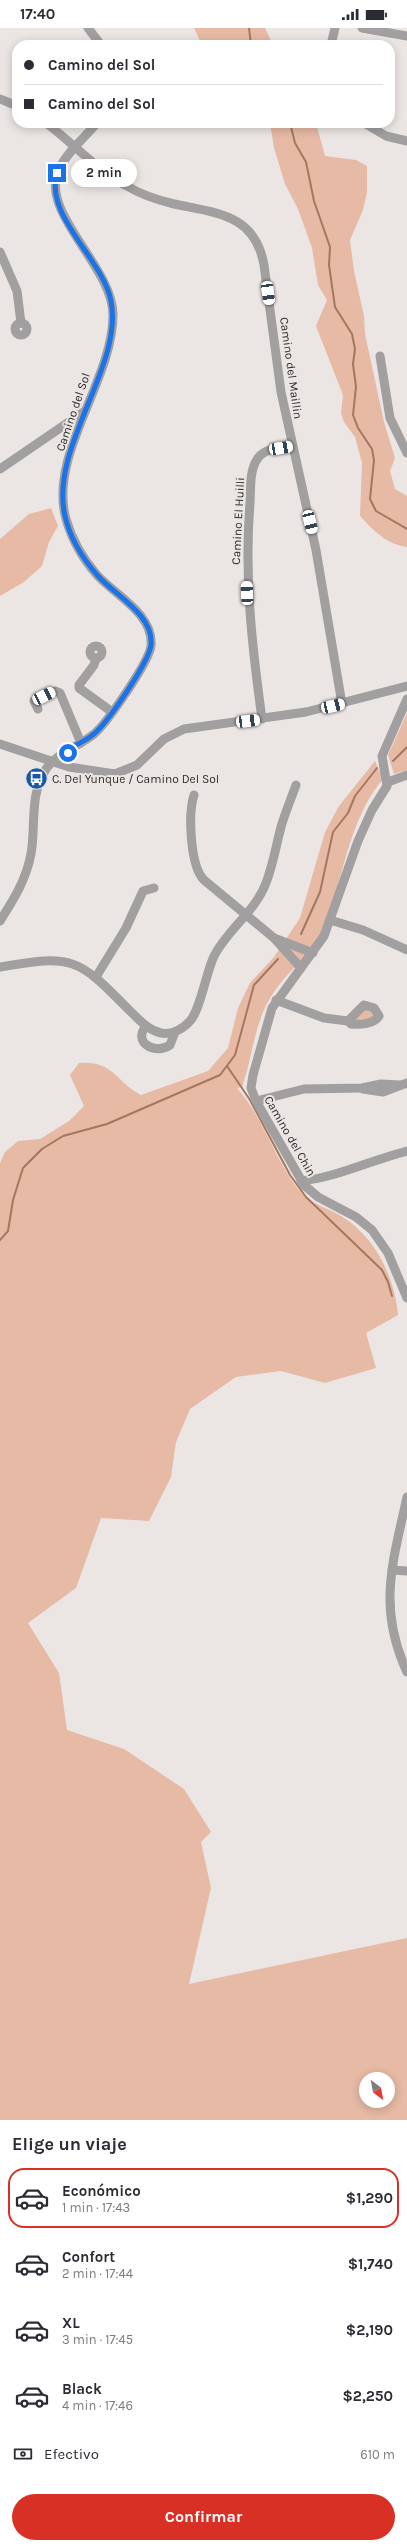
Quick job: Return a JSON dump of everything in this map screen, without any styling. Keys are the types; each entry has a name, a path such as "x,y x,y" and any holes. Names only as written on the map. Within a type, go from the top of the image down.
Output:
{"street":[{"path":"88,28 97,40"},
{"path":"332,40 335,28"},
{"path":"362,28 407,36"},
{"path":"0,99 12,104"},
{"name":"Camino del Maillin","path":"52,128 108,175 135,190 164,201 227,216 239,223 254,236 263,258 281,392 291,447 318,556 342,704"},
{"name":"Camino del Sol","path":"0,921 25,876 33,841 35,796 42,777 52,762 68,749 81,743 97,731 112,712 148,657 150,637 141,616 104,582 87,563 77,546 65,517 63,502 63,480 85,410 107,348 113,316 111,302 104,280 64,216 56,198 55,182 57,173 93,128"},
{"path":"372,128 386,136 407,141"},
{"path":"0,252 17,291 21,323"},
{"path":"380,356 390,418 407,453"},
{"path":"0,469 85,410"},
{"name":"Camino El Huilli","path":"262,719 247,593 251,478 254,465 261,455 267,451 291,447"},
{"path":"96,658 94,665 79,685 79,688 112,712"},
{"path":"0,744 25,751 72,768 103,774 121,772 137,765 164,739 177,731 192,727 262,719 342,704 407,686"},
{"path":"38,709 34,701 55,691 60,693 81,743"},
{"path":"407,699 382,756 388,782 407,775"},
{"path":"68,749 68,759 72,768"},
{"name":"Camino del Chin","path":"388,782 367,820 355,847 330,920 313,953 276,1000 269,1016 253,1075 251,1088 256,1101 301,1181 312,1193 356,1217 372,1230 388,1253 407,1298"},
{"path":"0,967 38,960 57,960 78,965 96,977 146,1026 161,1033 175,1032 187,1025 194,1017 212,960 223,942 258,901 266,883 281,826 296,785"},
{"path":"194,795 191,815 194,862 197,872 274,938 301,968"},
{"path":"96,977 124,932 143,891 154,888"},
{"path":"330,920 368,932 407,950"},
{"path":"274,938 313,953"},
{"path":"276,1000 324,1018 348,1021"},
{"path":"146,1026 142,1033 142,1040 148,1047 155,1049 170,1045 175,1032"},
{"path":"256,1101 304,1089 362,1088 383,1092 403,1084"},
{"path":"301,1181 325,1178 369,1161 406,1153"},
{"path":"312,1193 325,1178"},
{"path":"407,1497 389,1589 392,1624 407,1672"},
{"path":"392,1570 407,1571"}],"shaded area":[{"path":"194,28 265,28 271,40 200,40"},
{"path":"271,128 317,128 325,156 356,160 367,166 367,192 363,210 350,240 354,271 364,316 365,334 384,422 395,458 390,471 395,489 407,496 407,547 387,540 375,532 360,516 362,463 355,437 344,422 341,413 343,395 316,326 327,300 318,285 312,248 298,209 285,184 274,148"},
{"path":"51,508 58,526 49,542 42,566 24,582 0,596 0,539 29,514"},
{"path":"407,713 407,770 394,774 388,755"},
{"path":"375,761 383,779 372,794 356,826 335,896 323,929 315,944 279,985 269,1000 260,1021 242,1087 237,1088 254,1112 282,1164 298,1189 313,1202 341,1216 353,1224 373,1246 388,1273 393,1287 398,1315 366,1333 376,1368 325,1383 281,1371 236,1377 190,1409 176,1442 171,1477 149,1521 101,1518 76,1588 28,1623 59,1673 67,1730 124,1749 184,1789 211,1832 201,1842 211,1888 189,1984 407,1938 407,2120 0,2120 0,1163 5,1152 18,1141 40,1139 69,1121 84,1106 70,1075 79,1063 100,1065 113,1073 132,1090 141,1095 208,1071 228,1048 238,1008 250,983 274,957 300,918 325,832 339,806"},
{"path":"367,1007 374,1015 369,1021 352,1020"}],"waterway":[{"path":"249,28 250,40"},
{"path":"291,128 295,143 306,162 314,201 330,247 329,265 335,307 352,334 355,349 353,364 356,387 353,415 358,428 372,449 374,460 370,499 376,511 407,529"},
{"path":"393,761 407,747"},
{"path":"301,934 320,892 333,832 348,813 355,796 377,768"},
{"path":"0,1240 8,1231 13,1200 23,1168 42,1149 63,1136 107,1124 220,1075 235,1055 254,985 278,959"},
{"path":"227,1066 250,1100 290,1175 306,1197 382,1270 388,1282 392,1296"}],"place":[{"name":"C. Del Yunque / Camino Del Sol","path":"37,779"}],"route":[{"path":"57,173 55,193 58,203 64,216 104,280 110,294 113,316 110,338 104,360 66,468 62,493 65,517 72,536 87,563 110,588 141,616 147,626 151,642 148,657 105,722 87,740 68,749 68,753"}]}
